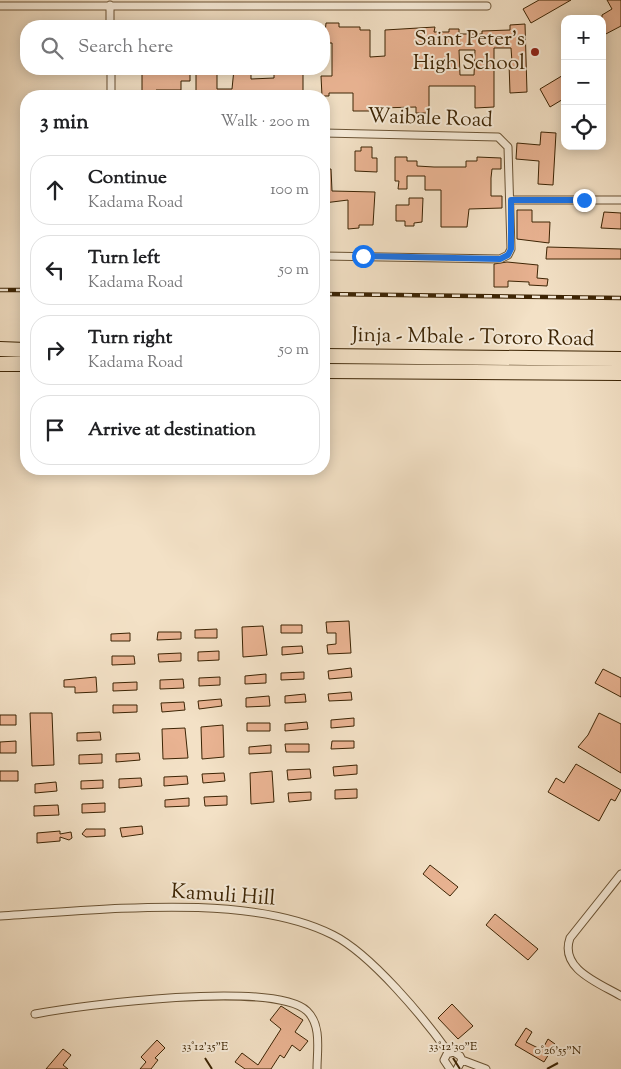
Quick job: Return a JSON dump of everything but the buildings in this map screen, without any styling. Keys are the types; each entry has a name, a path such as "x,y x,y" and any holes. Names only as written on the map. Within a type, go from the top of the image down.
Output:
{"highway":[{"path":"0,349 20,350"},
{"name":"Jinja - Mbale - Tororo Road","path":"330,356 621,359"},
{"path":"0,364 20,364"},
{"name":"Jinja - Mbale - Tororo Road","path":"330,371 621,373"}],"street":[{"path":"110,5 110,20"},
{"path":"0,6 487,6"},
{"path":"111,75 111,90"},
{"name":"Waibale Road","path":"330,133 498,137 508,147 511,200 511,249 508,255 500,259 330,256"},
{"path":"511,200 621,200"},
{"path":"621,874 570,938 567,954 573,964 583,974 621,996"},
{"name":"Kamuli Hill","path":"0,916 203,908 274,916 311,926 333,935 366,959 427,1024 449,1053"},
{"path":"35,1014 60,1009 157,1000 242,995 295,1004 308,1012 317,1029 317,1069"},
{"path":"447,1069 444,1060 449,1053 456,1052 462,1060 486,1069"},
{"path":"457,1069 462,1060"}],"railway":[{"path":"0,290 20,290"},
{"path":"330,294 621,298"}],"place":[{"name":"Saint Peter's High School","path":"535,52"}],"route":[{"path":"363,256 500,259 508,255 511,249 511,200 584,200"}]}
